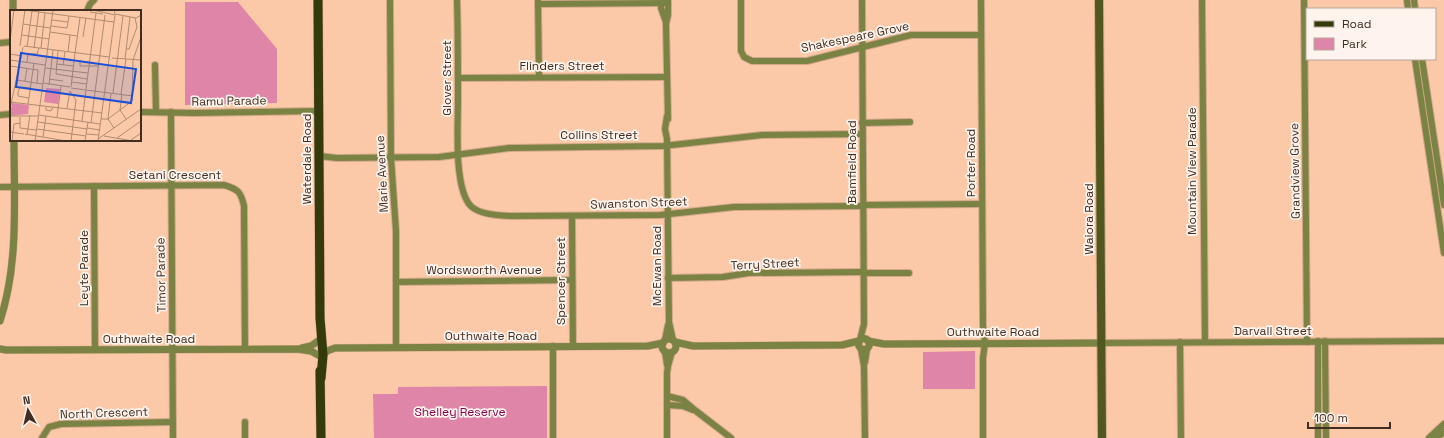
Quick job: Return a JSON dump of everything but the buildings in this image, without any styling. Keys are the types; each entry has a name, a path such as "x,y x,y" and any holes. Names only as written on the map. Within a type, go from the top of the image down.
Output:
{"main road":[{"name":"Waterdale Road","path":"318,0 321,438"},
{"name":"Waiora Road","path":"1099,0 1102,438"}],"street":[{"path":"88,10 90,4 94,0"},
{"name":"Marie Avenue","path":"390,0 391,158 396,231 396,347"},
{"name":"Glover Street","path":"457,0 458,156"},
{"name":"Shakespeare Grove","path":"741,0 741,51 744,57 749,60 807,61 862,46 915,35 981,35"},
{"name":"Bamfield Road","path":"862,0 865,438"},
{"name":"Porter Road","path":"981,0 983,438"},
{"name":"Mountain View Parade","path":"1202,0 1205,342"},
{"name":"Grandview Grove","path":"1304,0 1307,342"},
{"path":"538,77 538,2 664,1"},
{"name":"McEwan Road","path":"664,1 668,15 666,24 667,116 669,129 667,142 669,322 667,438"},
{"path":"1415,60 1444,253"},
{"path":"1422,60 1444,205"},
{"path":"155,65 156,112"},
{"name":"Flinders Street","path":"458,78 667,77"},
{"name":"Ramu Parade","path":"141,112 319,111"},
{"name":"Timor Parade","path":"171,112 173,438"},
{"path":"0,115 10,114"},
{"path":"862,123 910,122"},
{"name":"Collins Street","path":"319,158 439,157 458,156 515,147 667,142 762,135 862,134"},
{"path":"0,321 9,286 13,256 14,141"},
{"name":"Swanston Street","path":"458,156 462,188 469,204 474,208 488,213 507,216 668,214 734,207 982,204"},
{"name":"Setani Crescent","path":"0,187 224,185 235,188 242,196 244,206 245,349"},
{"name":"Leyte Parade","path":"94,186 95,349"},
{"name":"Spencer Street","path":"572,216 573,346"},
{"name":"Terry Street","path":"668,278 723,277 749,273 909,273"},
{"name":"Wordsworth Avenue","path":"396,282 572,280"},
{"path":"320,341 335,348"},
{"name":"Outhwaite Road","path":"298,349 311,346 320,341"},
{"path":"1318,341 1318,438"},
{"path":"1325,341 1326,438"},
{"name":"Darvall Street","path":"1102,343 1444,341"},
{"path":"1180,342 1181,438"},
{"name":"Outhwaite Road","path":"0,349 298,349 311,351 320,355 327,350 335,348 396,347 1102,343"},
{"path":"553,346 553,438"},
{"path":"667,396 683,400 731,438"},
{"path":"667,405 683,406 696,411"},
{"name":"North Crescent","path":"42,438 49,427 61,424 172,422"},
{"path":"245,422 245,438"},
{"path":"1429,438 1444,424"},
{"path":"1438,438 1444,432"}],"green space":[{"path":"185,2 238,2 277,49 277,103 185,105"},
{"path":"975,351 975,389 923,389 923,352"},
{"name":"Shelley Reserve","path":"547,386 547,438 374,438 373,394 398,394 398,387"}]}
